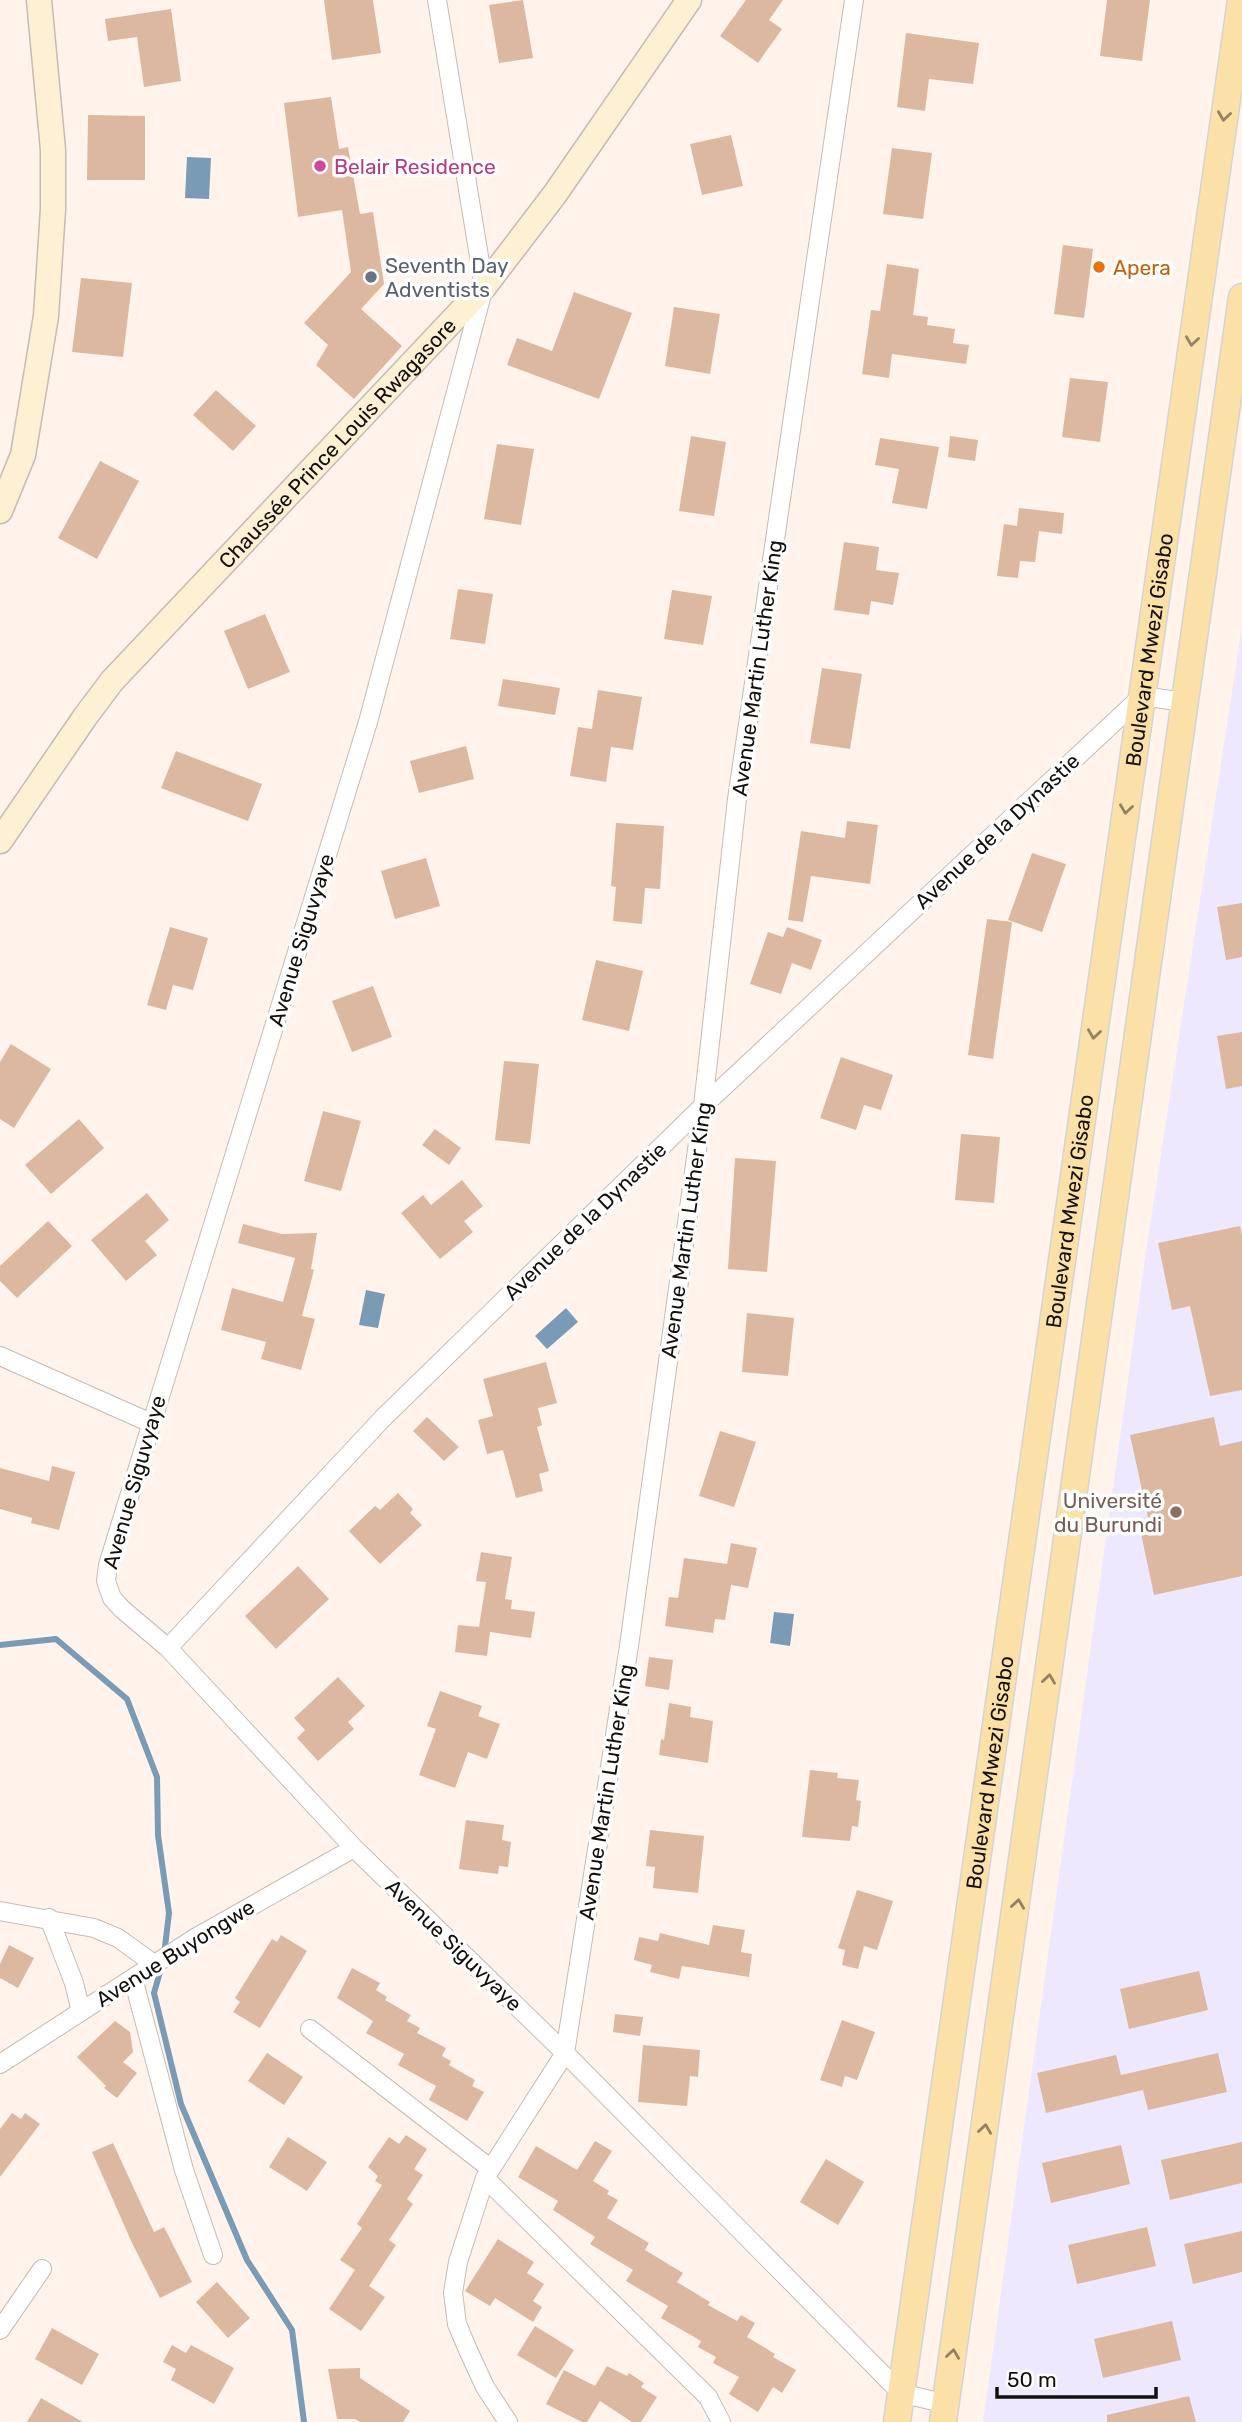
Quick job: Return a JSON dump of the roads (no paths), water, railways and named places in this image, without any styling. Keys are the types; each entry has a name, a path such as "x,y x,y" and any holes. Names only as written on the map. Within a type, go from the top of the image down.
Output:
{"main road":[{"name":"Boulevard Mwezi Gisabo","path":"897,2422 1142,696 1235,83 1241,0"},
{"name":"Boulevard Mwezi Gisabo","path":"944,2413 1035,1787 1242,297"},
{"path":"1059,1282 1102,1292"}],"street":[{"path":"0,511 23,455 46,316 53,209 53,150 39,0"},
{"path":"437,0 484,287"},
{"name":"Chaussée Prince Louis Rwagasore","path":"0,841 85,717 113,681 484,287 555,194 689,0"},
{"name":"Avenue Martin Luther King","path":"508,2422 485,2387 468,2350 457,2324 453,2293 458,2262 488,2174 565,2053 629,1646 703,1106 737,799 853,0"},
{"name":"Avenue Siguvyaye","path":"484,287 361,746 151,1423 108,1565 106,1581 112,1598 122,1609 168,1648 354,1848 565,2053 901,2393"},
{"path":"1142,696 1184,702"},
{"name":"Avenue de la Dynastie","path":"168,1648 383,1418 703,1106 1142,696"},
{"path":"0,1356 151,1423"},
{"name":"Avenue Buyongwe","path":"0,2064 195,1938 354,1848"},
{"path":"0,1911 94,1928 118,1938 156,1962"},
{"path":"49,1918 74,1983 81,2012"},
{"path":"133,1978 184,2170 213,2255"},
{"path":"310,2029 488,2174 708,2397 721,2422"},
{"path":"0,2330 42,2269"},
{"path":"901,2393 944,2413"}],"water":[{"path":"187,157 211,158 209,199 185,198"},
{"path":"366,1290 385,1294 378,1328 359,1325"},
{"path":"566,1308 578,1322 547,1349 535,1336"},
{"path":"774,1612 794,1614 790,1646 770,1643"}],"waterway":[{"path":"0,1645 56,1639 127,1699 157,1777 158,1835 169,1913 164,1955"},
{"path":"162,1965 154,1993 181,2104 247,2260 292,2330 304,2422"}],"place":[{"name":"Belair Residence","path":"320,166"},
{"name":"Apera","path":"1099,267"},
{"name":"Seventh Day Adventists","path":"371,277"},
{"name":"Université du Burundi","path":"1176,1512"}]}
